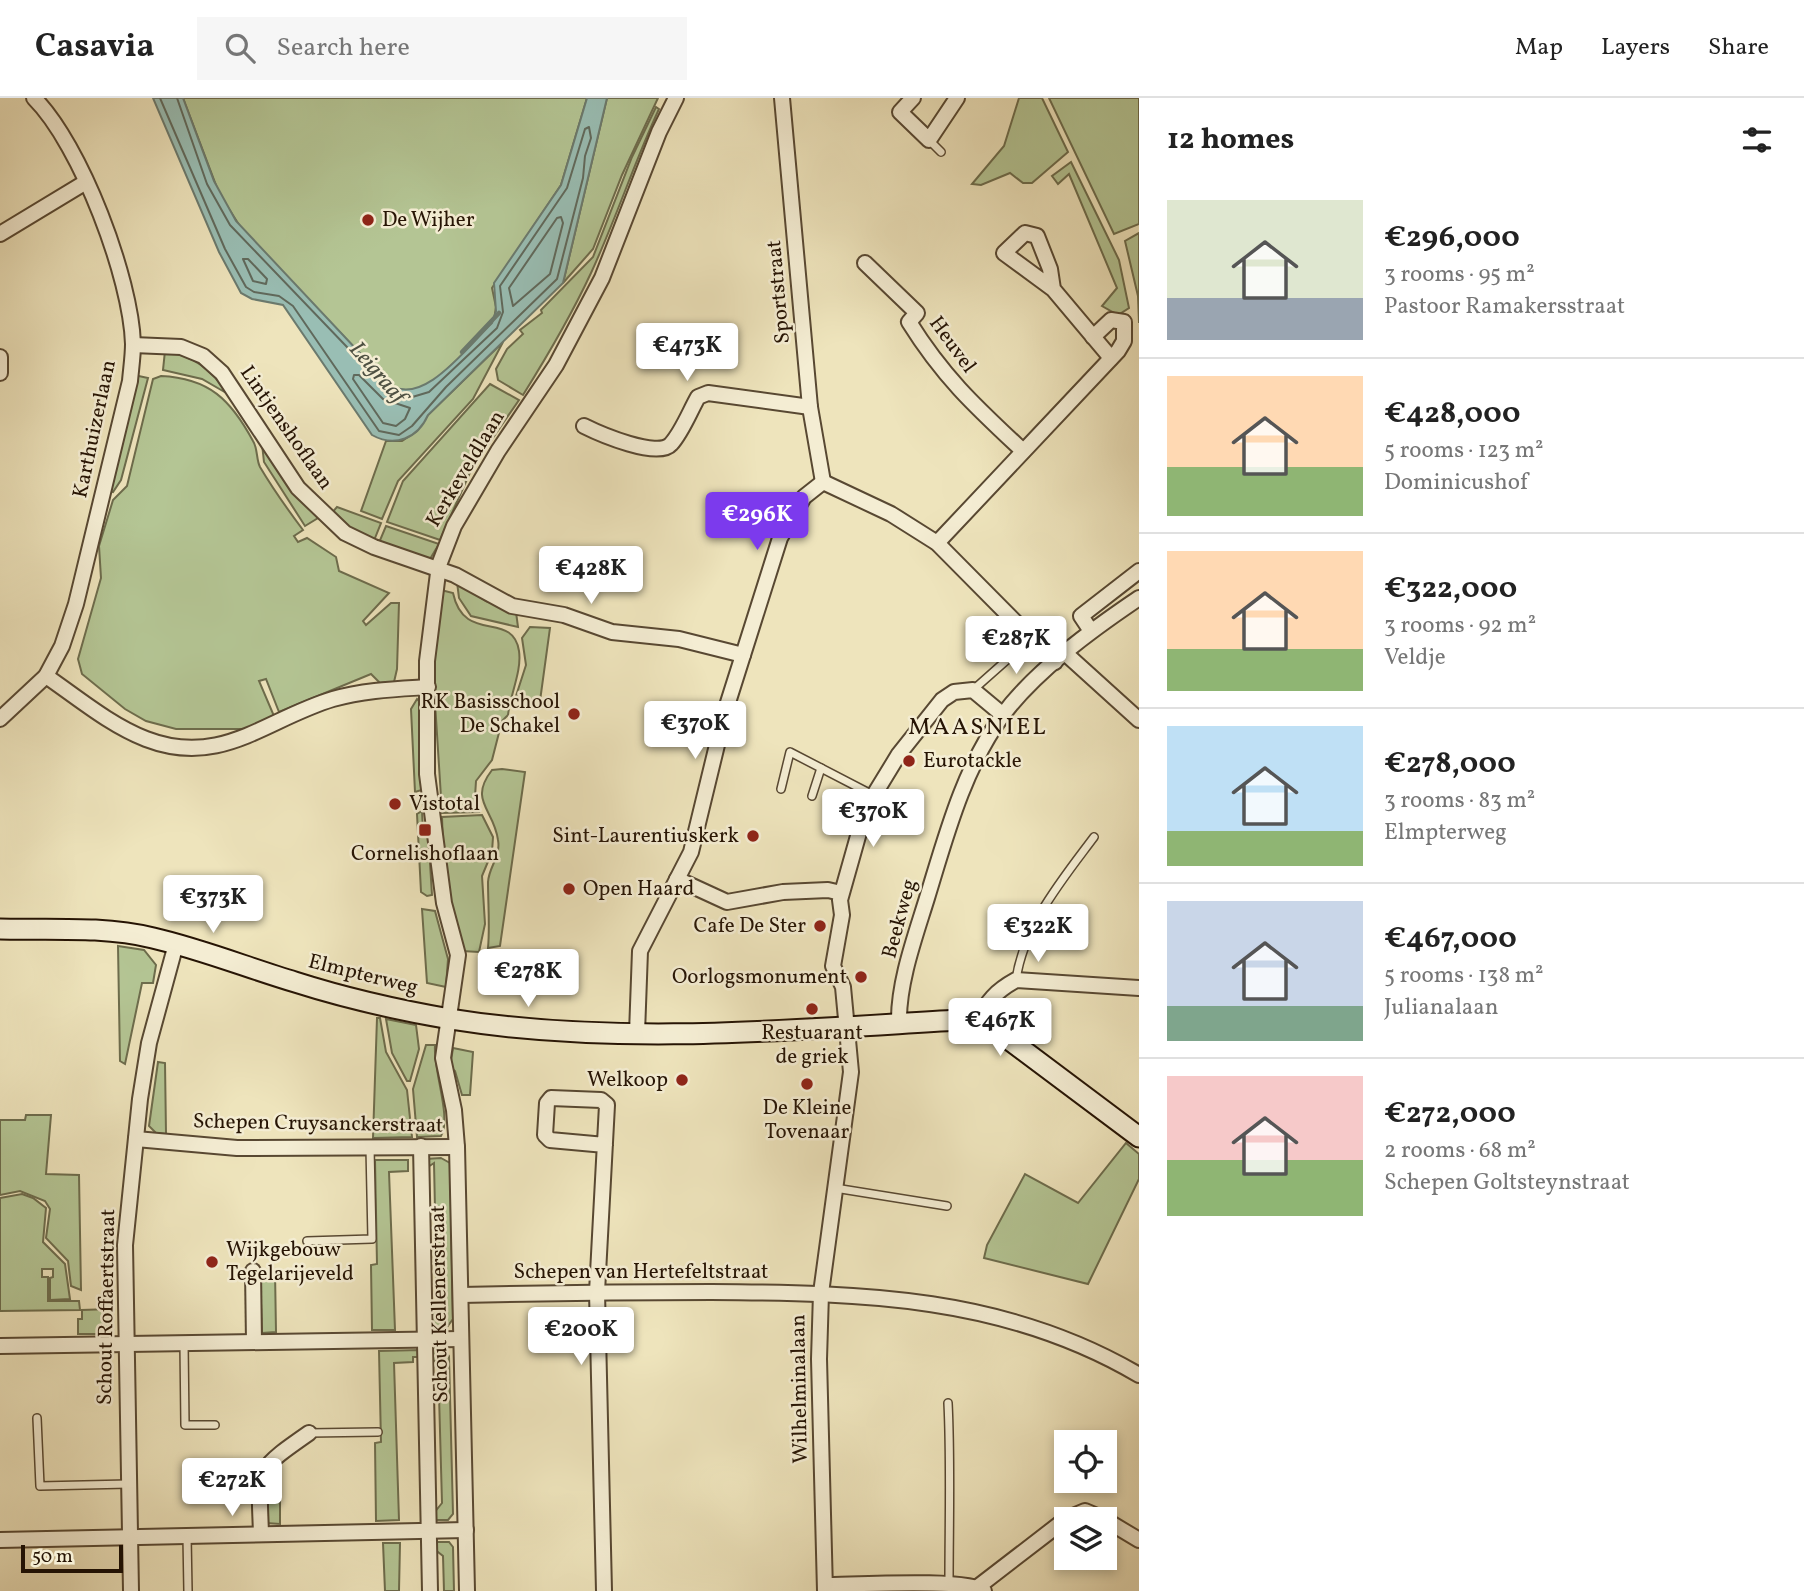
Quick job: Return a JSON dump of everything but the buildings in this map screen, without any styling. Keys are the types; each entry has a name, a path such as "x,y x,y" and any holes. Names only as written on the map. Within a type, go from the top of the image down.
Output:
{"street":[{"name":"Karthuizerlaan","path":"0,719 46,676 62,646 76,604 130,382 133,345 118,266 86,182 65,142 34,98"},
{"name":"Kerkeveldlaan","path":"447,1018 458,955 437,862 434,814 427,774 428,634 438,570 454,526 498,451 556,365 602,278 659,132 676,98"},
{"name":"Sportstraat","path":"782,98 810,407 822,482"},
{"path":"913,98 900,112 929,140 957,98"},
{"path":"0,234 86,182"},
{"name":"Heuvel","path":"865,263 917,313 909,322 934,362 956,389 1023,452"},
{"path":"1053,289 1111,358"},
{"path":"937,543 1111,358 1124,341 1124,322 1111,320 1093,337"},
{"name":"Lintjenshoflaan","path":"133,345 181,347 203,356 222,373 298,488 334,524 374,547 455,575 512,606 564,615 612,632 679,639 743,655"},
{"path":"0,358 0,373"},
{"path":"584,426 611,439 661,450 670,446 698,397 708,393 810,407"},
{"path":"637,1033 637,960 691,852 725,712 780,538 804,497 822,482 891,514 937,543 1060,657 1139,720"},
{"path":"1091,631 1081,616 1139,571"},
{"name":"Beekweg","path":"899,1023 899,1010 916,934 956,804 979,752 1003,715 1060,657 1091,631 1139,598"},
{"path":"46,676 122,727 146,739 192,748 229,744 340,698 380,690 428,687"},
{"path":"973,691 1003,715"},
{"name":"Wilhelminalaan","path":"825,1588 819,1359 821,1293 852,1072 843,987 833,967 842,915 841,893 874,795 899,754 942,699 954,692 973,691"},
{"path":"677,878 727,902 783,891 828,890 841,893"},
{"name":"Elmpterweg","path":"0,929 118,932 176,944 332,993 447,1018 551,1031 637,1033 958,1020 977,1022"},
{"name":"Schout Roffaertstraat","path":"131,1591 125,1245 149,1043 176,944"},
{"path":"1139,988 1016,980 999,989 986,1003 977,1022 996,1030 1139,1137"},
{"name":"Schout Kellenerstraat","path":"447,1018 444,1073 454,1110 457,1147 467,1591"},
{"path":"604,1591 597,1292 605,1144 607,1105 601,1100 551,1098 547,1103 545,1135 550,1140 605,1144"},
{"name":"Schepen Cruysanckerstraat","path":"136,1139 236,1148 457,1147"},
{"name":"Schout Kellenerstraat","path":"421,1146 430,1591"},
{"path":"253,1271 254,1342"},
{"name":"Schepen van Hertefeltstraat","path":"461,1295 597,1292 821,1293 937,1303 1014,1319 1067,1337 1139,1375"},
{"path":"0,1346 461,1339"},
{"path":"261,1534 260,1482 264,1467 309,1433"},
{"path":"1117,1527 1139,1541"},
{"path":"825,1588 949,1584 981,1589 1054,1529"},
{"path":"0,1540 466,1530"}],"lane":[{"path":"929,140 941,152"},
{"path":"973,691 1018,650"},
{"path":"781,789 790,752 874,795"},
{"path":"812,796 821,768"},
{"path":"1016,980 1026,939 1062,880 1094,837"},
{"path":"307,1241 372,1239 370,1147"},
{"path":"835,1188 947,1206"},
{"path":"184,1343 185,1424 215,1425"},
{"path":"948,1403 952,1491 948,1512 949,1584"},
{"path":"37,1418 40,1486 128,1483"},
{"path":"309,1433 378,1432"},
{"path":"187,1536 188,1591"}],"green space":[{"name":"De Wijher","path":"183,98 587,98 561,185 492,288 496,307 494,320 457,360 435,379 417,390 409,391 387,382 241,228 219,193"},
{"path":"607,98 658,98 622,175 593,249 563,283"},
{"path":"1019,98 1042,98 1068,152 1032,183 1023,183 1010,173 981,185 972,184 1004,146"},
{"path":"1049,98 1139,98 1139,224 1114,234"},
{"path":"656,107 659,109 591,273 559,335 523,395 498,380 496,369 507,349 523,334 520,330 542,313 541,310 593,257 632,157"},
{"path":"1071,162 1119,260 1129,308 1118,315 1102,306 1117,288 1069,174 1058,184 1052,176"},
{"path":"1139,233 1139,323 1138,296 1125,241"},
{"path":"503,342 473,399 398,481 382,519 361,511 386,441 402,441 417,431 428,415"},
{"path":"165,351 185,356 201,365 228,394 202,379 163,370"},
{"path":"134,375 148,378 121,480 113,492 109,491"},
{"path":"161,376 193,381 217,394 227,403 253,441 260,467 303,530 294,536 298,542 307,538 336,557 339,571 389,593 363,621 366,625 391,603 399,603 397,669 394,682 380,683 371,674 279,712 266,679 259,681 274,716 250,729 176,729 146,721 125,709 82,674 78,659 101,578 99,546 113,500 127,486 153,379"},
{"path":"490,384 519,400 472,468 440,540 387,522 403,481"},
{"path":"262,444 296,493 318,518 305,526 264,462"},
{"path":"337,507 381,523 373,543 330,515"},
{"path":"386,526 439,544 430,559 378,545"},
{"path":"457,582 486,601 516,612 518,627 471,616 459,598"},
{"path":"441,590 453,593 459,609 467,618 508,632 515,639 519,651 519,667 508,715 502,721 492,760 476,781 475,797 479,812 442,813 433,671"},
{"path":"530,627 550,628 540,701 516,696 526,665 522,638"},
{"path":"417,699 421,703 425,789 415,792 411,709"},
{"path":"492,770 525,772 500,946 488,948 488,882 498,840 482,798 482,790"},
{"path":"422,811 423,831 428,831 432,895 427,896 421,892 417,814"},
{"path":"482,815 493,837 492,852 482,876 485,924 479,952 462,951 444,879 442,817"},
{"path":"422,909 435,911 448,959 446,987 427,983"},
{"path":"118,946 144,950 156,965 153,983 142,983 125,1064 120,1061"},
{"path":"377,1018 380,1018 386,1052 407,1090 412,1137 373,1138"},
{"path":"386,1019 416,1025 419,1049 410,1081 407,1081 392,1053"},
{"path":"426,1045 435,1045 444,1128 441,1136 417,1137 413,1089"},
{"path":"453,1048 473,1052 470,1095 462,1095 455,1071 450,1067"},
{"path":"158,1062 165,1063 166,1134 156,1133 149,1126"},
{"path":"26,1115 51,1115 46,1174 79,1175 81,1290 71,1286 68,1261 46,1238 50,1209 45,1201 20,1191 0,1195 0,1120 25,1120"},
{"path":"1126,1143 1139,1154 1139,1179 1088,1284 984,1258 987,1245 1025,1174 1078,1203"},
{"path":"441,1158 450,1163 453,1319 447,1327 428,1329 429,1312 437,1303 434,1163 425,1169 425,1159"},
{"path":"375,1160 408,1160 408,1171 389,1172 395,1330 372,1330 371,1265 377,1264"},
{"path":"22,1194 46,1208 43,1242 65,1264 70,1299 50,1300 50,1278 53,1277 53,1269 42,1269 42,1277 48,1277 48,1301 79,1301 80,1310 0,1311 0,1198"},
{"path":"275,1271 276,1332 262,1333 260,1272"},
{"path":"110,1309 110,1334 78,1334 78,1319 82,1319 82,1310"},
{"path":"444,1349 449,1356 453,1514 448,1520 435,1520 434,1513 442,1503 438,1359 430,1364 430,1350"},
{"path":"420,1350 420,1357 413,1357 413,1362 394,1363 399,1520 376,1521 375,1443 381,1442 379,1351"},
{"path":"280,1464 280,1524 266,1523 267,1483 269,1475"},
{"path":"434,1542 449,1542 453,1547 454,1591 444,1591 443,1556 433,1548"},
{"path":"383,1543 400,1543 399,1591 385,1591"}],"water":[{"path":"153,98 183,98 214,181 236,221 387,382 400,389 414,389 443,372 492,323 496,311 494,283 561,185 587,98 607,98 563,283 428,415 418,430 405,438 389,441 372,435 283,305 252,299 241,293 219,252"}],"waterway":[{"name":"Leigraaf","path":"462,352 499,313"}],"place":[{"name":"De Wijher","path":"368,220"},
{"name":"RK Basisschool De Schakel","path":"574,714"},
{"name":"Eurotackle","path":"909,761"},
{"name":"Vistotal","path":"395,804"},
{"name":"Cornelishoflaan","path":"425,830"},
{"name":"Sint-Laurentiuskerk","path":"753,836"},
{"name":"Open Haard","path":"569,889"},
{"name":"Cafe De Ster","path":"820,926"},
{"name":"Oorlogsmonument","path":"861,977"},
{"name":"Restuarant de griek","path":"812,1009"},
{"name":"Welkoop","path":"682,1080"},
{"name":"De Kleine Tovenaar","path":"807,1084"},
{"name":"Wijkgebouw Tegelarijeveld","path":"212,1262"}],"district":[{"name":"MAASNIEL","path":"978,728"}]}
